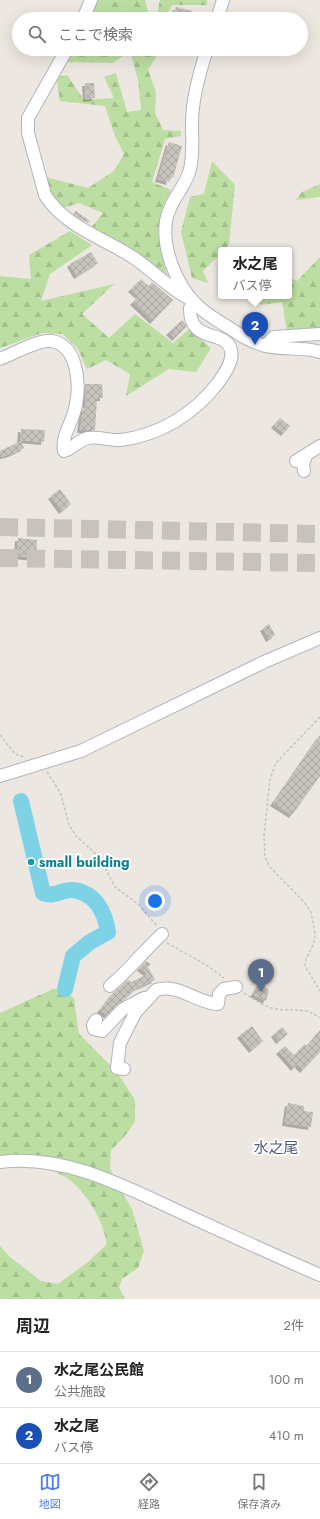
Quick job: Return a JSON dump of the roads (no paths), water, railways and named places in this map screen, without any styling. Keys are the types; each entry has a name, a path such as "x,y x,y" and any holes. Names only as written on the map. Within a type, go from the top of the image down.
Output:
{"street":[{"path":"86,12 91,0"},
{"path":"219,12 223,0"},
{"path":"63,56 28,118 28,133 45,195 50,204 88,233 121,249 151,270 173,290 194,302 235,332 255,343 265,346 311,349 320,352"},
{"path":"194,302 183,289 170,259 165,233 166,220 171,206 190,170 193,152 192,109 205,56"},
{"path":"0,359 40,343 52,341 62,345 70,355 75,365 76,405 62,443 64,451 69,450 87,438 120,440 159,431 198,405 221,379 228,366 231,356 231,349 227,342 202,333 194,325 190,318 190,308 194,302"},
{"path":"265,346 274,337 320,334"},
{"path":"304,471 301,459 320,446"},
{"path":"0,776 81,751 257,665 320,638"},
{"path":"110,986 129,976 144,951 162,934"},
{"path":"96,1020 93,1025 94,1029 102,1032 123,1009 161,988 172,988 211,1004 218,1004 219,994 224,989 236,987"},
{"path":"124,1069 117,1068 120,1043 135,1013 149,996"},
{"path":"0,1162 18,1160 51,1163 85,1172 125,1187 320,1275"}],"waterway":[{"path":"21,801 43,893 55,894 73,890 88,895 102,911 107,925 108,932 90,942 73,956 65,989"}],"tunnel":[{"path":"0,527 320,534"},
{"path":"0,558 320,563"}],"place":[{"name":"水之尾","path":"255,345"},
{"name":"small building","path":"31,862"},
{"name":"水之尾公民館","path":"261,992"}],"district":[{"name":"水之尾","path":"276,1148"}]}
